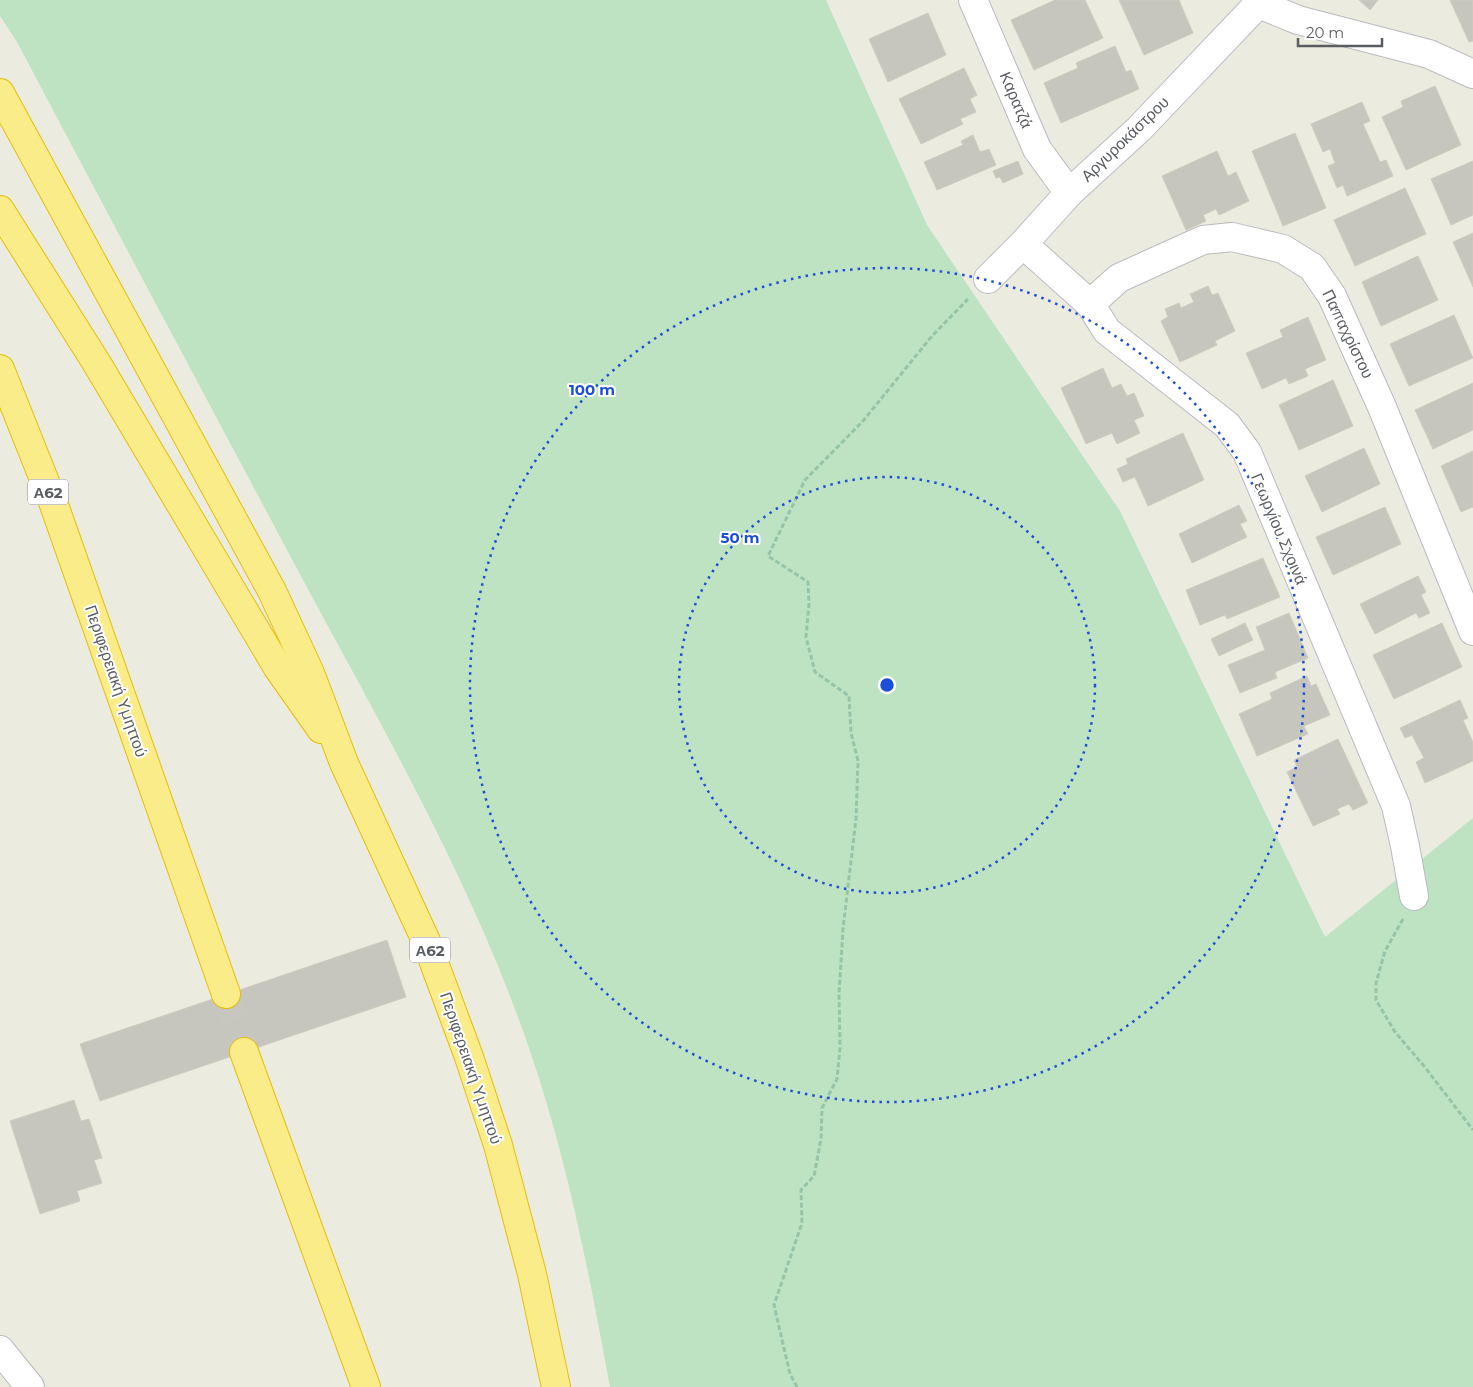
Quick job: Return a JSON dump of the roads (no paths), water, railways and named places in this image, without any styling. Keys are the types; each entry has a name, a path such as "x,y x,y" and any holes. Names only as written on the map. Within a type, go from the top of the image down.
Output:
{"highway":[{"path":"0,93 272,591 310,673 344,763"},
{"path":"0,210 96,362 278,668 344,763"},
{"name":"Περιφερειακή Υμηττού","path":"0,370 53,502 226,994"},
{"name":"Περιφερειακή Υμηττού","path":"344,763 426,941 469,1057 498,1145 532,1274 556,1387"},
{"path":"244,1052 366,1387"}],"street":[{"name":"Καρατζά","path":"973,0 1037,149 1069,193"},
{"name":"Αργυροκάστρου","path":"988,279 1069,193 1139,129 1259,1"},
{"path":"1259,1 1298,20 1429,54 1473,74"},
{"name":"Παπαχρίστου","path":"1090,304 1119,278 1203,240 1232,237 1283,249 1312,267 1332,296 1382,408 1473,631"},
{"name":"Γεωργίου Σχοινά","path":"1023,244 1090,304 1107,331 1227,425 1247,452 1396,806 1414,896"},
{"path":"0,1350 30,1387"}],"tunnel":[{"path":"226,994 244,1052"}]}
